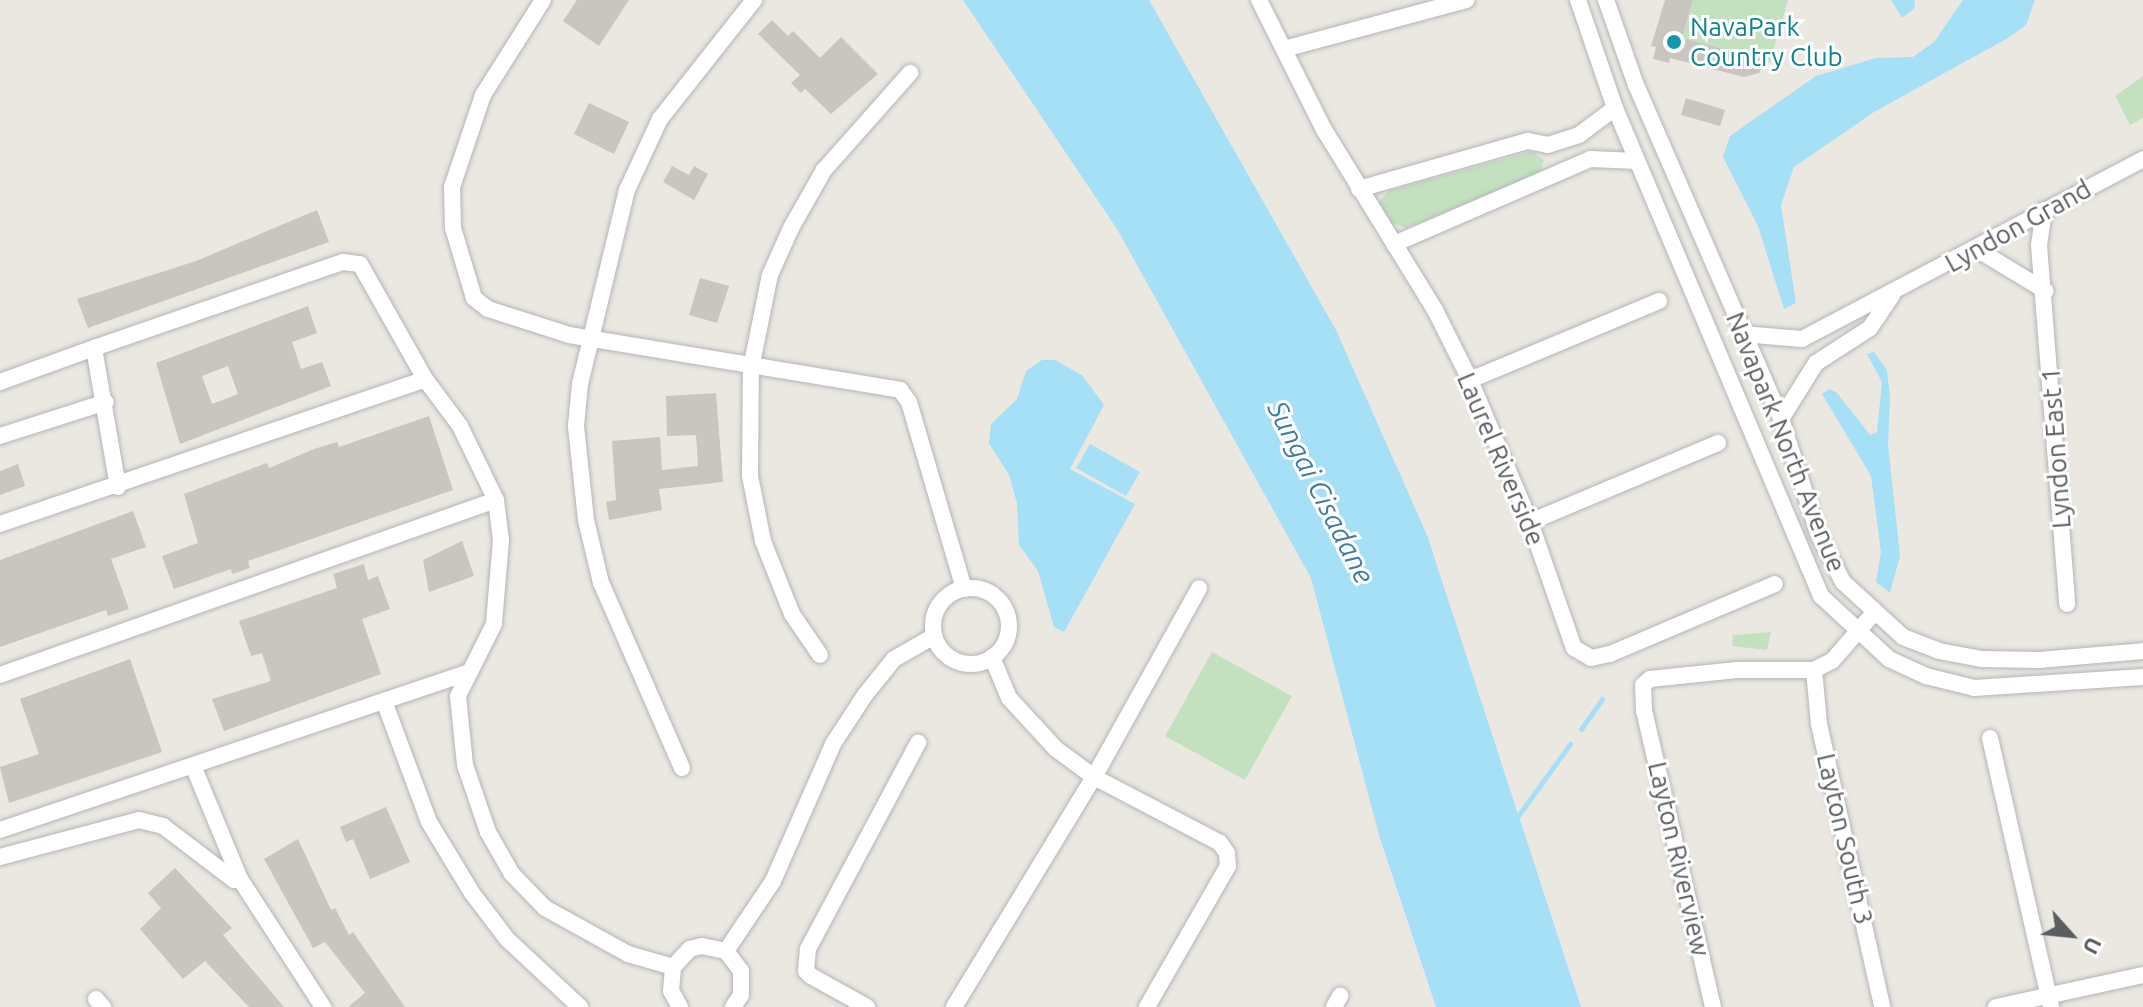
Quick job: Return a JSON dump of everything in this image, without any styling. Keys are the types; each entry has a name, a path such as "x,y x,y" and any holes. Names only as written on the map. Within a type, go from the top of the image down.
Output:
{"street":[{"path":"543,0 483,95 452,187 453,228 474,298 518,320 589,338 751,368 900,390 909,402 964,589"},
{"path":"682,768 617,625 586,520 576,426 589,338 627,190 660,119 754,0"},
{"name":"Laurel Riverside","path":"1259,0 1359,189 1394,244 1470,380 1530,522 1574,648 1591,658 1610,654 1775,584"},
{"path":"1284,49 1467,0"},
{"path":"1578,0 1615,108 1821,596 1856,633 1889,659 1926,676 1974,688 2143,677"},
{"name":"Navapark North Avenue","path":"1606,0 1636,85 1781,419 1818,533 1843,582 1873,614 1927,647 1982,659 2143,651"},
{"path":"820,655 792,614 763,541 750,476 751,368 770,275 802,207 824,170 910,73"},
{"path":"1359,189 1528,141 1548,145 1579,135 1615,108"},
{"path":"1548,145 1560,173"},
{"path":"1394,244 1590,159 1637,161"},
{"name":"Lyndon Grand","path":"1802,339 1978,250 2044,210 2143,159"},
{"name":"Lyndon East 1","path":"2044,210 2039,245 2046,291 2067,604"},
{"path":"1978,250 2046,291"},
{"path":"0,382 355,261 425,379 460,426 496,500 501,540 494,624 458,696 465,765 488,832 512,874 545,908 628,954 673,967"},
{"name":"Lyndon Grand","path":"1781,419 1816,363 1870,328 1893,294"},
{"path":"1470,380 1659,301"},
{"path":"1743,334 1802,339 1816,363"},
{"path":"94,348 106,402 118,487"},
{"path":"0,524 118,487 425,379"},
{"path":"0,436 106,402"},
{"path":"1530,522 1718,443"},
{"path":"0,675 496,500"},
{"path":"954,1007 1094,777 1199,588"},
{"path":"964,589 989,593 1006,612 1007,638 992,657 957,662 934,636 935,613 942,602 964,589"},
{"path":"1814,670 1832,661 1873,614"},
{"path":"726,951 773,881 833,744 865,695 894,659 934,636"},
{"path":"992,657 1009,698 1024,718 1094,777 1220,843 1227,853 1228,866 1147,1007"},
{"name":"Layton Riverview","path":"1713,1007 1644,711 1643,685 1650,679 1737,670 1814,670"},
{"name":"Layton South 3","path":"1814,670 1819,724 1882,1007"},
{"path":"0,830 194,768 470,672"},
{"path":"384,701 429,822 472,893 507,939 580,1007"},
{"path":"1990,738 2049,1001"},
{"path":"867,1007 811,976 806,971 808,949 918,743"},
{"path":"194,768 240,879 323,1007"},
{"path":"0,857 139,820 172,830 234,880 240,879"},
{"path":"676,1005 673,967 690,949 702,946 726,951 741,971 743,983 733,1007"},
{"path":"1996,1007 2049,1001 2143,975"}],"green space":[{"path":"1693,0 1788,0 1770,63 1682,38"},
{"path":"2143,76 2143,118 2130,125 2115,96"},
{"path":"1532,151 1544,160 1540,173 1406,228 1391,223 1378,203 1388,191"},
{"path":"1771,632 1767,650 1732,646 1733,635"},
{"path":"1212,652 1292,696 1245,780 1165,736"}],"water":[{"name":"Sungai Cisadane","path":"963,0 1149,0 1336,330 1427,535 1581,1007 1436,1007 1379,835 1311,578 1117,229"},
{"path":"1891,0 1915,0 1914,9 1902,18"},
{"path":"1963,0 2035,0 2026,25 2008,38 1874,112 1794,167 1781,205 1796,303 1784,309 1758,226 1723,157 1730,136 1816,76 1876,58 1913,57 1934,42"},
{"path":"1874,352 1887,370 1890,398 1888,444 1900,556 1890,593 1876,582 1881,552 1871,476 1822,394 1829,389 1837,393 1870,435 1877,432 1882,382 1867,354"},
{"path":"1042,360 1055,360 1082,375 1104,405 1070,469 1135,504 1064,632 1054,627 1038,571 1019,545 1017,503 1009,475 989,443 991,424 1017,399 1026,371"},
{"path":"1090,444 1140,472 1126,496 1076,468"}],"building":[{"path":"577,0 629,0 599,46 563,21"},
{"name":"NavaPark Country Club","path":"1665,0 1693,0 1682,38 1766,61 1759,73 1744,77 1670,58 1669,63 1653,59 1656,47 1651,46"},
{"path":"772,20 788,36 793,31 820,58 841,37 878,74 831,114 805,89 801,93 791,83 800,75 758,34"},
{"path":"1686,98 1725,110 1720,126 1681,115"},
{"path":"589,103 629,122 614,154 574,134"},
{"path":"672,166 689,175 694,166 708,174 694,200 663,182"},
{"path":"317,210 329,242 88,328 77,299 196,261"},
{"path":"700,278 729,286 717,323 689,315"},
{"path":"308,306 317,333 292,342 301,369 322,362 331,386 180,444 156,363","holes":["228,366 238,394 212,404 202,376"]},
{"path":"716,393 723,482 659,489 662,510 609,520 606,502 616,500 612,441 660,437 662,470 698,466 696,435 667,436 666,396"},
{"path":"429,416 453,490 248,561 250,568 232,574 231,569 174,589 162,556 198,543 184,494 267,463 269,468 314,449 337,442 339,447"},
{"path":"18,464 25,486 0,495 0,471"},
{"path":"133,511 146,547 111,559 129,609 108,616 106,610 0,647 0,560"},
{"path":"462,541 474,576 429,592 423,560"},
{"path":"364,564 368,580 378,576 390,609 362,619 381,674 224,731 212,699 271,681 262,653 251,656 239,621 337,588 333,574"},
{"path":"130,659 162,752 9,803 0,767 39,754 20,699"},
{"path":"386,807 410,862 370,879 353,839 346,842 340,827"},
{"path":"298,839 331,910 335,908 349,935 353,932 405,1007 348,1007 365,993 325,942 313,948 264,859"},
{"path":"175,868 232,928 223,935 284,1007 249,1007 205,961 183,979 140,929 161,908 148,893"}],"waterway":[{"path":"1581,729 1602,699"},
{"path":"1515,820 1570,744"}],"place":[{"name":"NavaPark Country Club","path":"1674,42"}]}
